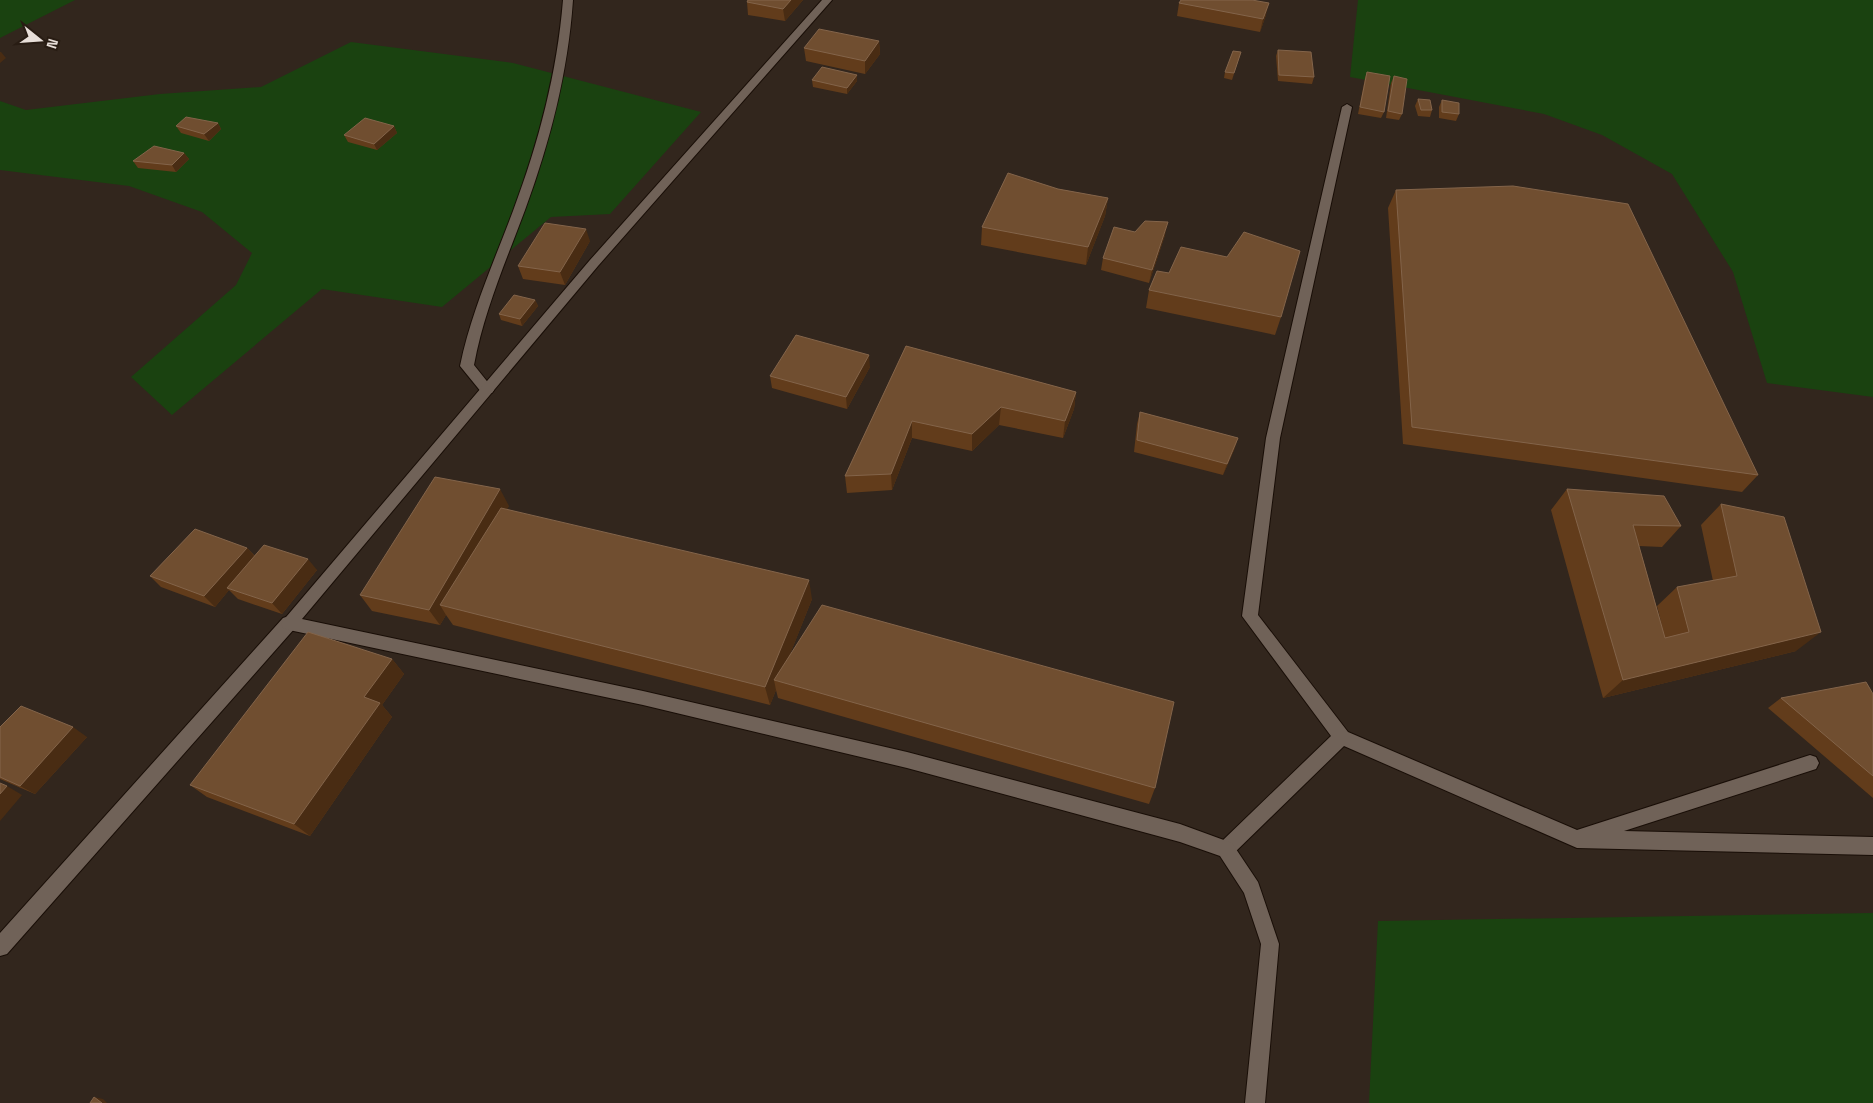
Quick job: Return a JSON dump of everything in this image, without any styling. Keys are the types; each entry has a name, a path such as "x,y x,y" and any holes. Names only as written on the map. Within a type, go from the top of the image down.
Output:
{"street":[{"path":"487,390 467,366 471,338 520,208 539,148 558,77 568,0"},
{"path":"0,947 289,623 594,264 827,0"},
{"path":"1347,107 1273,438 1250,616 1342,737 1577,839 1873,846"},
{"path":"289,623 633,696 907,760 1180,833 1226,849 1252,888 1270,944 1255,1103"},
{"path":"1226,849 1342,737"},
{"path":"1577,839 1810,764"}],"green space":[{"path":"0,0 75,0 0,38"},
{"path":"1358,0 1873,0 1873,397 1767,383 1733,272 1672,174 1602,135 1544,114 1350,77"},
{"path":"351,42 513,63 701,112 610,214 551,217 442,307 322,289 172,415 131,377 236,285 252,253 202,212 129,186 0,170 0,101 26,110 160,94 261,87"},
{"path":"1873,913 1873,1103 1369,1103 1378,921"}],"building":[{"path":"748,0 791,0 783,9 747,2"},
{"path":"1181,0 1252,0 1269,3 1263,19 1179,3"},
{"path":"819,29 879,41 865,61 804,48"},
{"path":"1278,50 1311,52 1314,77 1279,75"},
{"path":"1233,51 1241,52 1234,73 1225,72"},
{"path":"822,67 857,75 847,88 812,80"},
{"path":"1367,72 1390,76 1384,112 1360,107"},
{"path":"1394,76 1407,79 1402,114 1388,111"},
{"path":"1418,99 1430,100 1432,110 1421,110"},
{"path":"1442,100 1459,103 1459,114 1442,112"},
{"path":"186,117 218,123 204,134 176,126"},
{"path":"365,118 394,126 374,144 344,135"},
{"path":"154,146 184,153 172,165 133,161"},
{"path":"1008,173 1058,189 1108,198 1088,247 982,227"},
{"path":"1513,186 1628,204 1758,475 1412,427 1396,190"},
{"path":"1145,221 1168,222 1152,270 1103,258 1114,227 1135,232"},
{"path":"545,223 586,229 560,272 518,266"},
{"path":"1244,232 1300,251 1281,317 1149,290 1157,271 1169,273 1181,247 1227,257"},
{"path":"514,295 535,300 520,319 499,314"},
{"path":"796,335 869,355 846,397 770,376"},
{"path":"906,346 1076,392 1065,421 1001,407 972,434 912,421 891,474 845,476"},
{"path":"1140,412 1238,438 1227,464 1137,440"},
{"path":"435,477 500,489 429,610 360,595"},
{"path":"1567,489 1664,496 1681,526 1633,525 1665,638 1689,632 1677,587 1737,576 1721,504 1784,517 1821,632 1623,680"},
{"path":"501,508 809,580 765,687 440,605"},
{"path":"195,529 247,548 204,596 150,576"},
{"path":"264,545 308,559 272,603 227,588"},
{"path":"822,605 1174,702 1155,788 774,680"},
{"path":"308,632 392,659 364,697 380,703 294,824 190,785"},
{"path":"1866,682 1873,694 1873,776 1781,698"},
{"path":"21,706 73,727 20,786 0,777 0,727"},
{"path":"0,783 7,786 0,794"},
{"path":"94,1097 102,1103 90,1103"}]}
